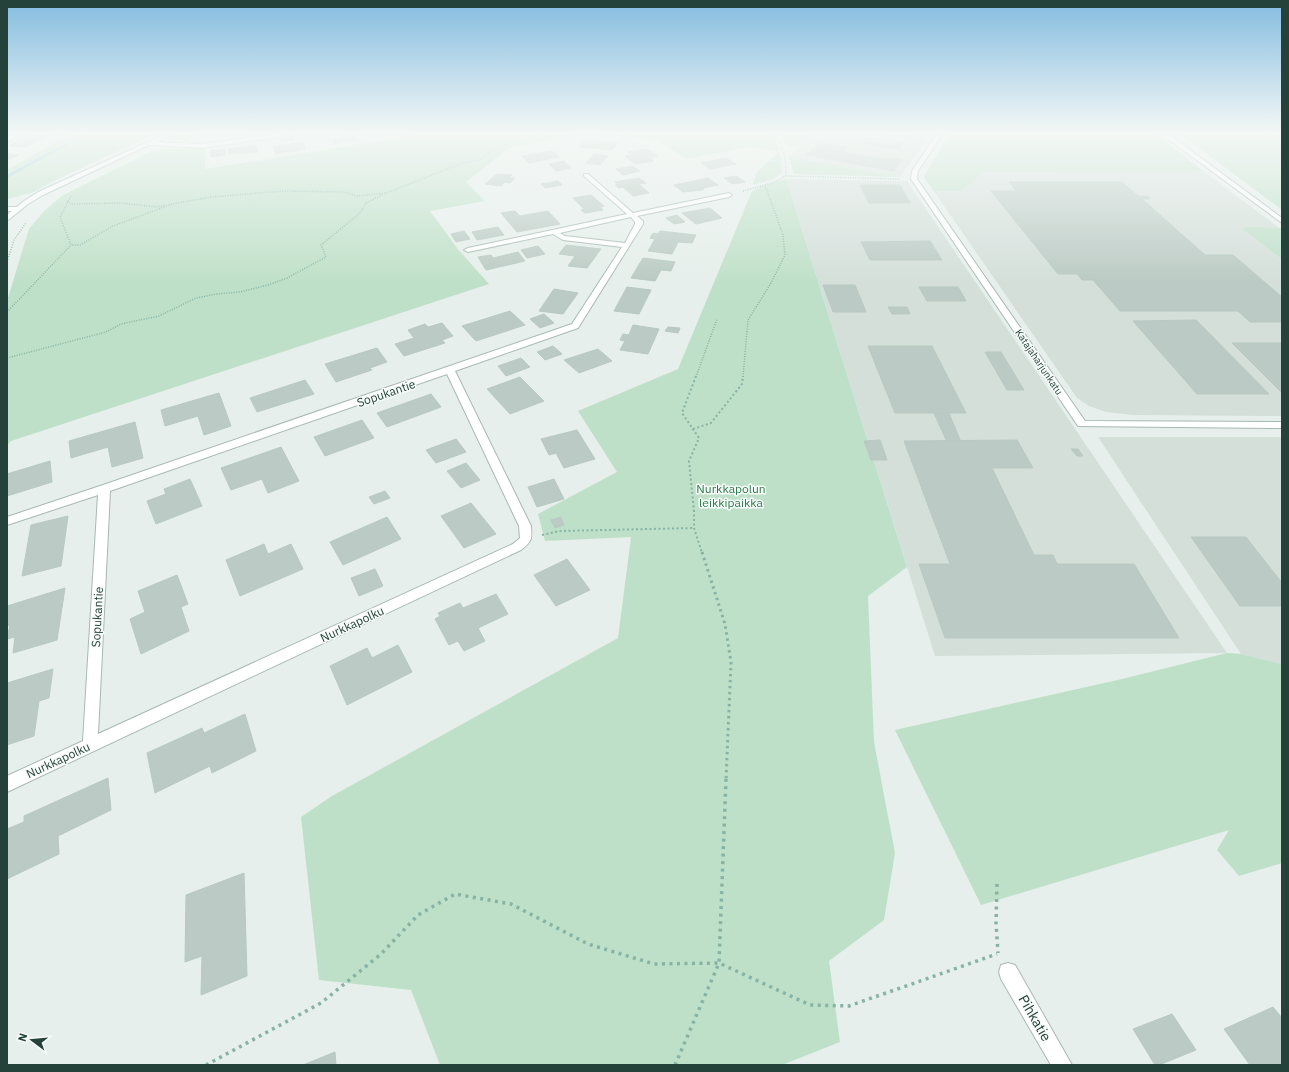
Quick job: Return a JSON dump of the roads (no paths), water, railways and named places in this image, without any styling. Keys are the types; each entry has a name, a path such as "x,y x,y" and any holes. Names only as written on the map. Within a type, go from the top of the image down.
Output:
{"street":[{"path":"7,219 18,209 64,183"},
{"path":"595,183 632,215"},
{"name":"Katajaharjunkatu","path":"917,183 1082,424 1282,425"},
{"path":"1231,183 1282,221"},
{"path":"468,250 729,195"},
{"path":"7,209 18,209"},
{"name":"Sopukantie","path":"7,521 450,371 575,326 639,224 639,221 632,215"},
{"path":"554,232 563,238 627,245"},
{"name":"Nurkkapolku","path":"7,784 517,547 526,539 525,526 450,371"},
{"name":"Sopukantie","path":"90,745 104,489"},
{"name":"Pihkatie","path":"1008,972 1062,1065"}],"park label":[{"name":"Nurkkapolun leikkipaikka","path":"731,495"}]}
